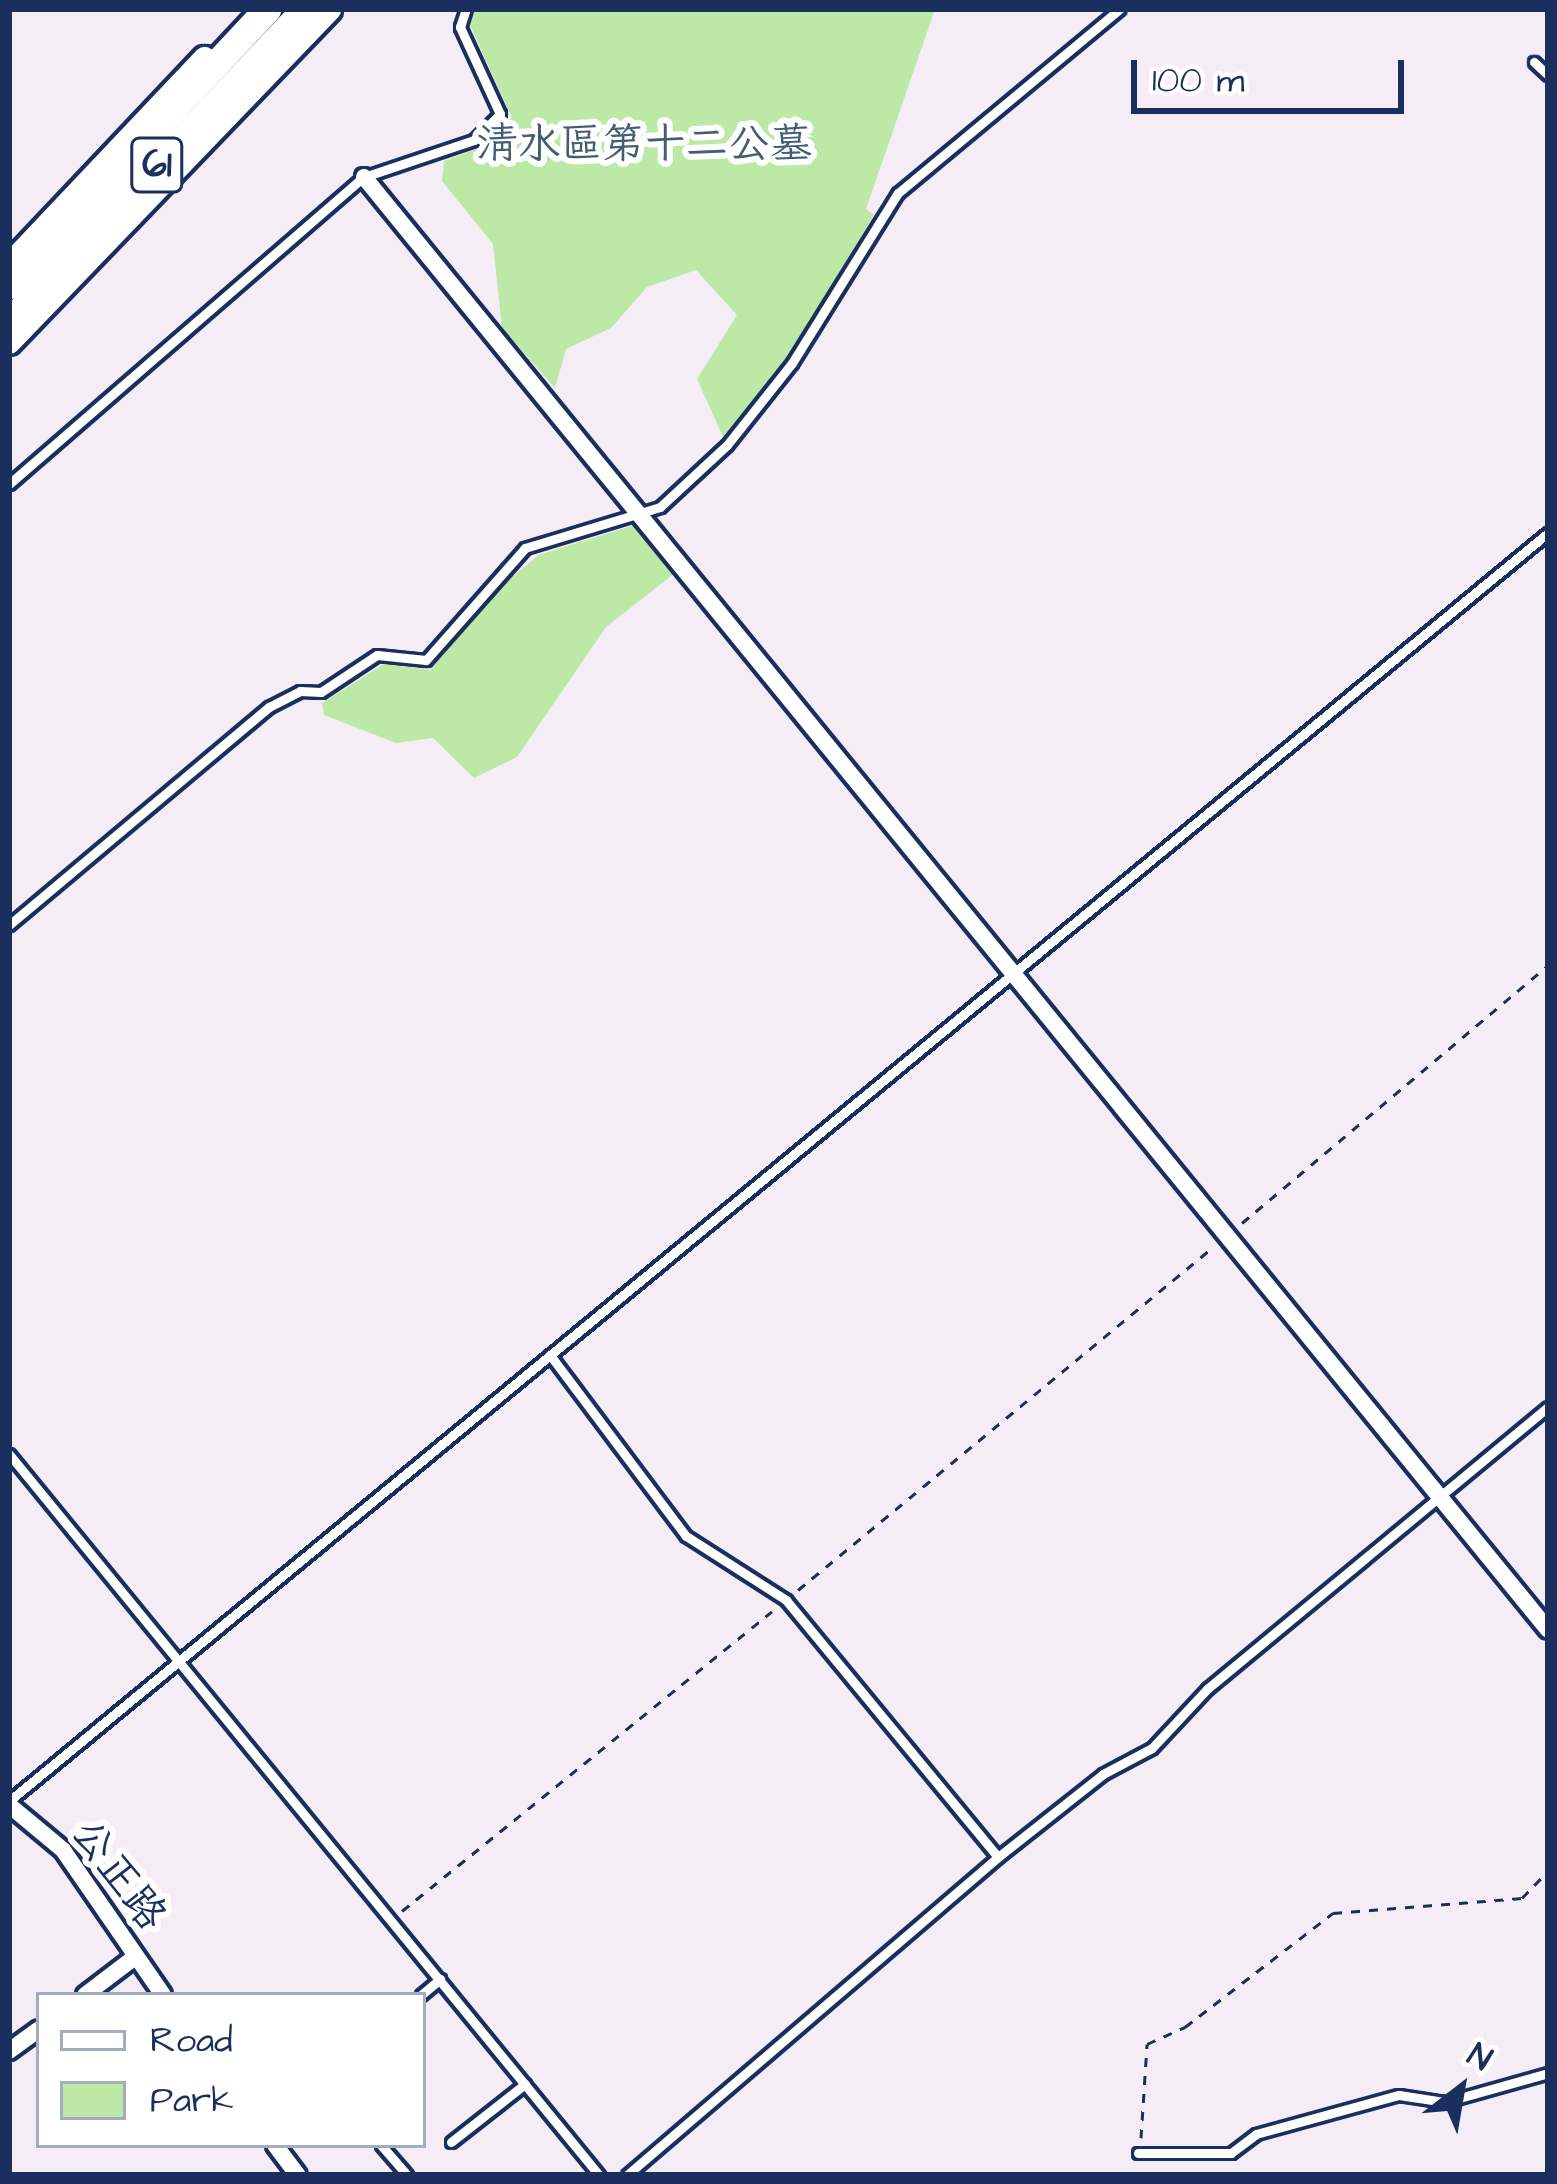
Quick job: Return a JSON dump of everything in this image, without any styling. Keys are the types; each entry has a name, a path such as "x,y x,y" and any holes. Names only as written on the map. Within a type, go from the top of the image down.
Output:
{"highway":[{"name":"61","path":"9,285 266,9"},
{"name":"61","path":"9,322 305,9"}],"street":[{"path":"9,263 249,9"},
{"path":"9,344 330,9"},
{"path":"364,177 1548,1630"},
{"name":"公正路","path":"9,1803 63,1850 162,1992"},
{"path":"89,1992 135,1958"},
{"path":"9,2051 36,2031"},
{"path":"277,2148 298,2175"}],"lane":[{"path":"9,484 364,177 474,140 500,114 460,27 466,9"},
{"path":"9,925 269,707 300,691 321,692 376,656 426,660 524,548 661,507 727,445 792,363 898,193 1120,9"},
{"path":"1534,62 1548,74"},
{"path":"9,1803 1548,533"},
{"path":"550,1355 686,1535 786,1600 998,1857"},
{"path":"626,2175 998,1857 1103,1774 1152,1748 1207,1689 1442,1501 1548,1407"},
{"path":"9,1454 599,2175"},
{"path":"425,1992 440,1979"},
{"path":"1138,2152 1231,2153 1256,2134 1399,2096 1445,2102 1548,2073"},
{"path":"452,2142 525,2084"},
{"path":"384,2148 407,2175"}],"path":[{"path":"391,1919 786,1600 1548,965"},
{"path":"1138,2152 1149,2098 1147,2044 1185,2027 1333,1913 1522,1898 1548,1871"}],"green space":[{"name":"清水區第十二公墓","path":"475,9 935,9 866,209 874,215 788,359 724,439 697,379 737,315 696,270 647,287 611,328 566,349 555,388 502,328 493,244 442,181 444,161 480,148 512,118 470,25"},
{"path":"638,524 675,573 606,627 517,757 474,778 433,738 396,743 324,715 322,703 384,664 431,670 460,623 538,555"}]}
